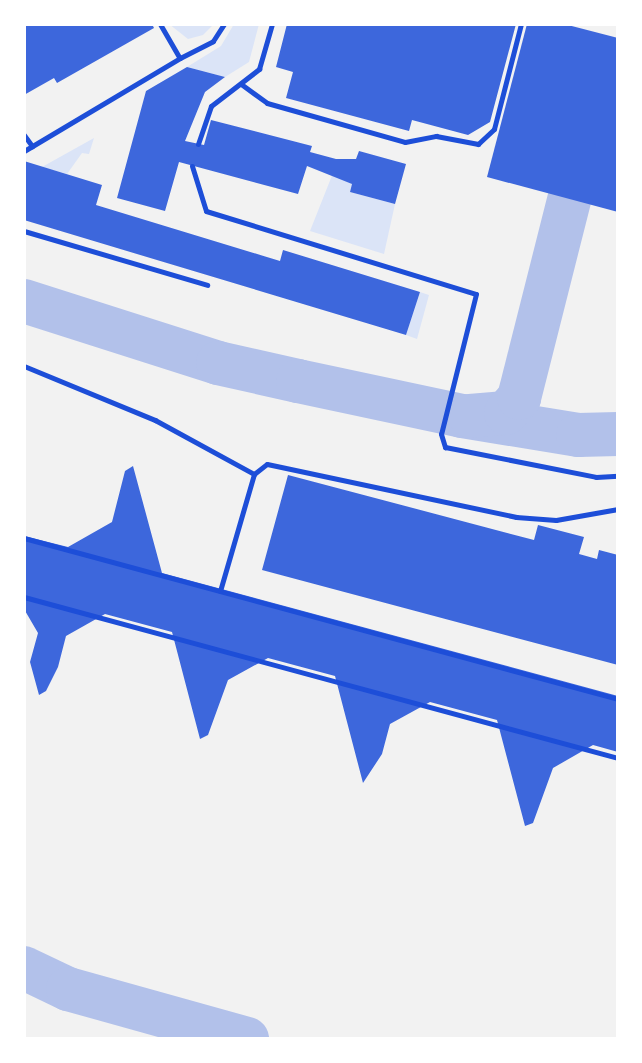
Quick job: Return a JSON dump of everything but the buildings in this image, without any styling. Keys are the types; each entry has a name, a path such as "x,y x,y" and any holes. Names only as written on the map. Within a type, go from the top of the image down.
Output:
{"lane":[{"path":"160,24 180,58"},
{"path":"24,151 213,41 224,24"},
{"path":"198,144 211,106 259,69 272,24"},
{"path":"241,84 267,103 405,142 436,136 478,144 494,129 521,24"},
{"path":"24,134 32,147"},
{"path":"192,166 206,211 476,294 441,434 445,447 596,477 618,476"},
{"path":"24,231 207,285"},
{"path":"24,366 155,420 254,474"},
{"path":"220,591 254,474 267,464 282,463 516,517 556,520 618,509"},
{"path":"24,538 618,699"},
{"path":"24,597 618,758"}],"shaded area":[{"path":"169,24 214,24 203,35 188,39"},
{"path":"234,24 259,24 249,62 225,77 187,67 221,46"},
{"path":"94,138 89,154 82,153 67,174 42,167"},
{"path":"333,173 352,184 350,192 395,204 384,254 310,231"},
{"path":"420,292 429,295 417,339 406,335"}],"taxiway":[{"path":"470,416 506,413 519,398 569,200"},
{"path":"24,301 218,363 298,381 462,416 578,435 618,434"},
{"path":"24,968 68,989 247,1039"}]}
